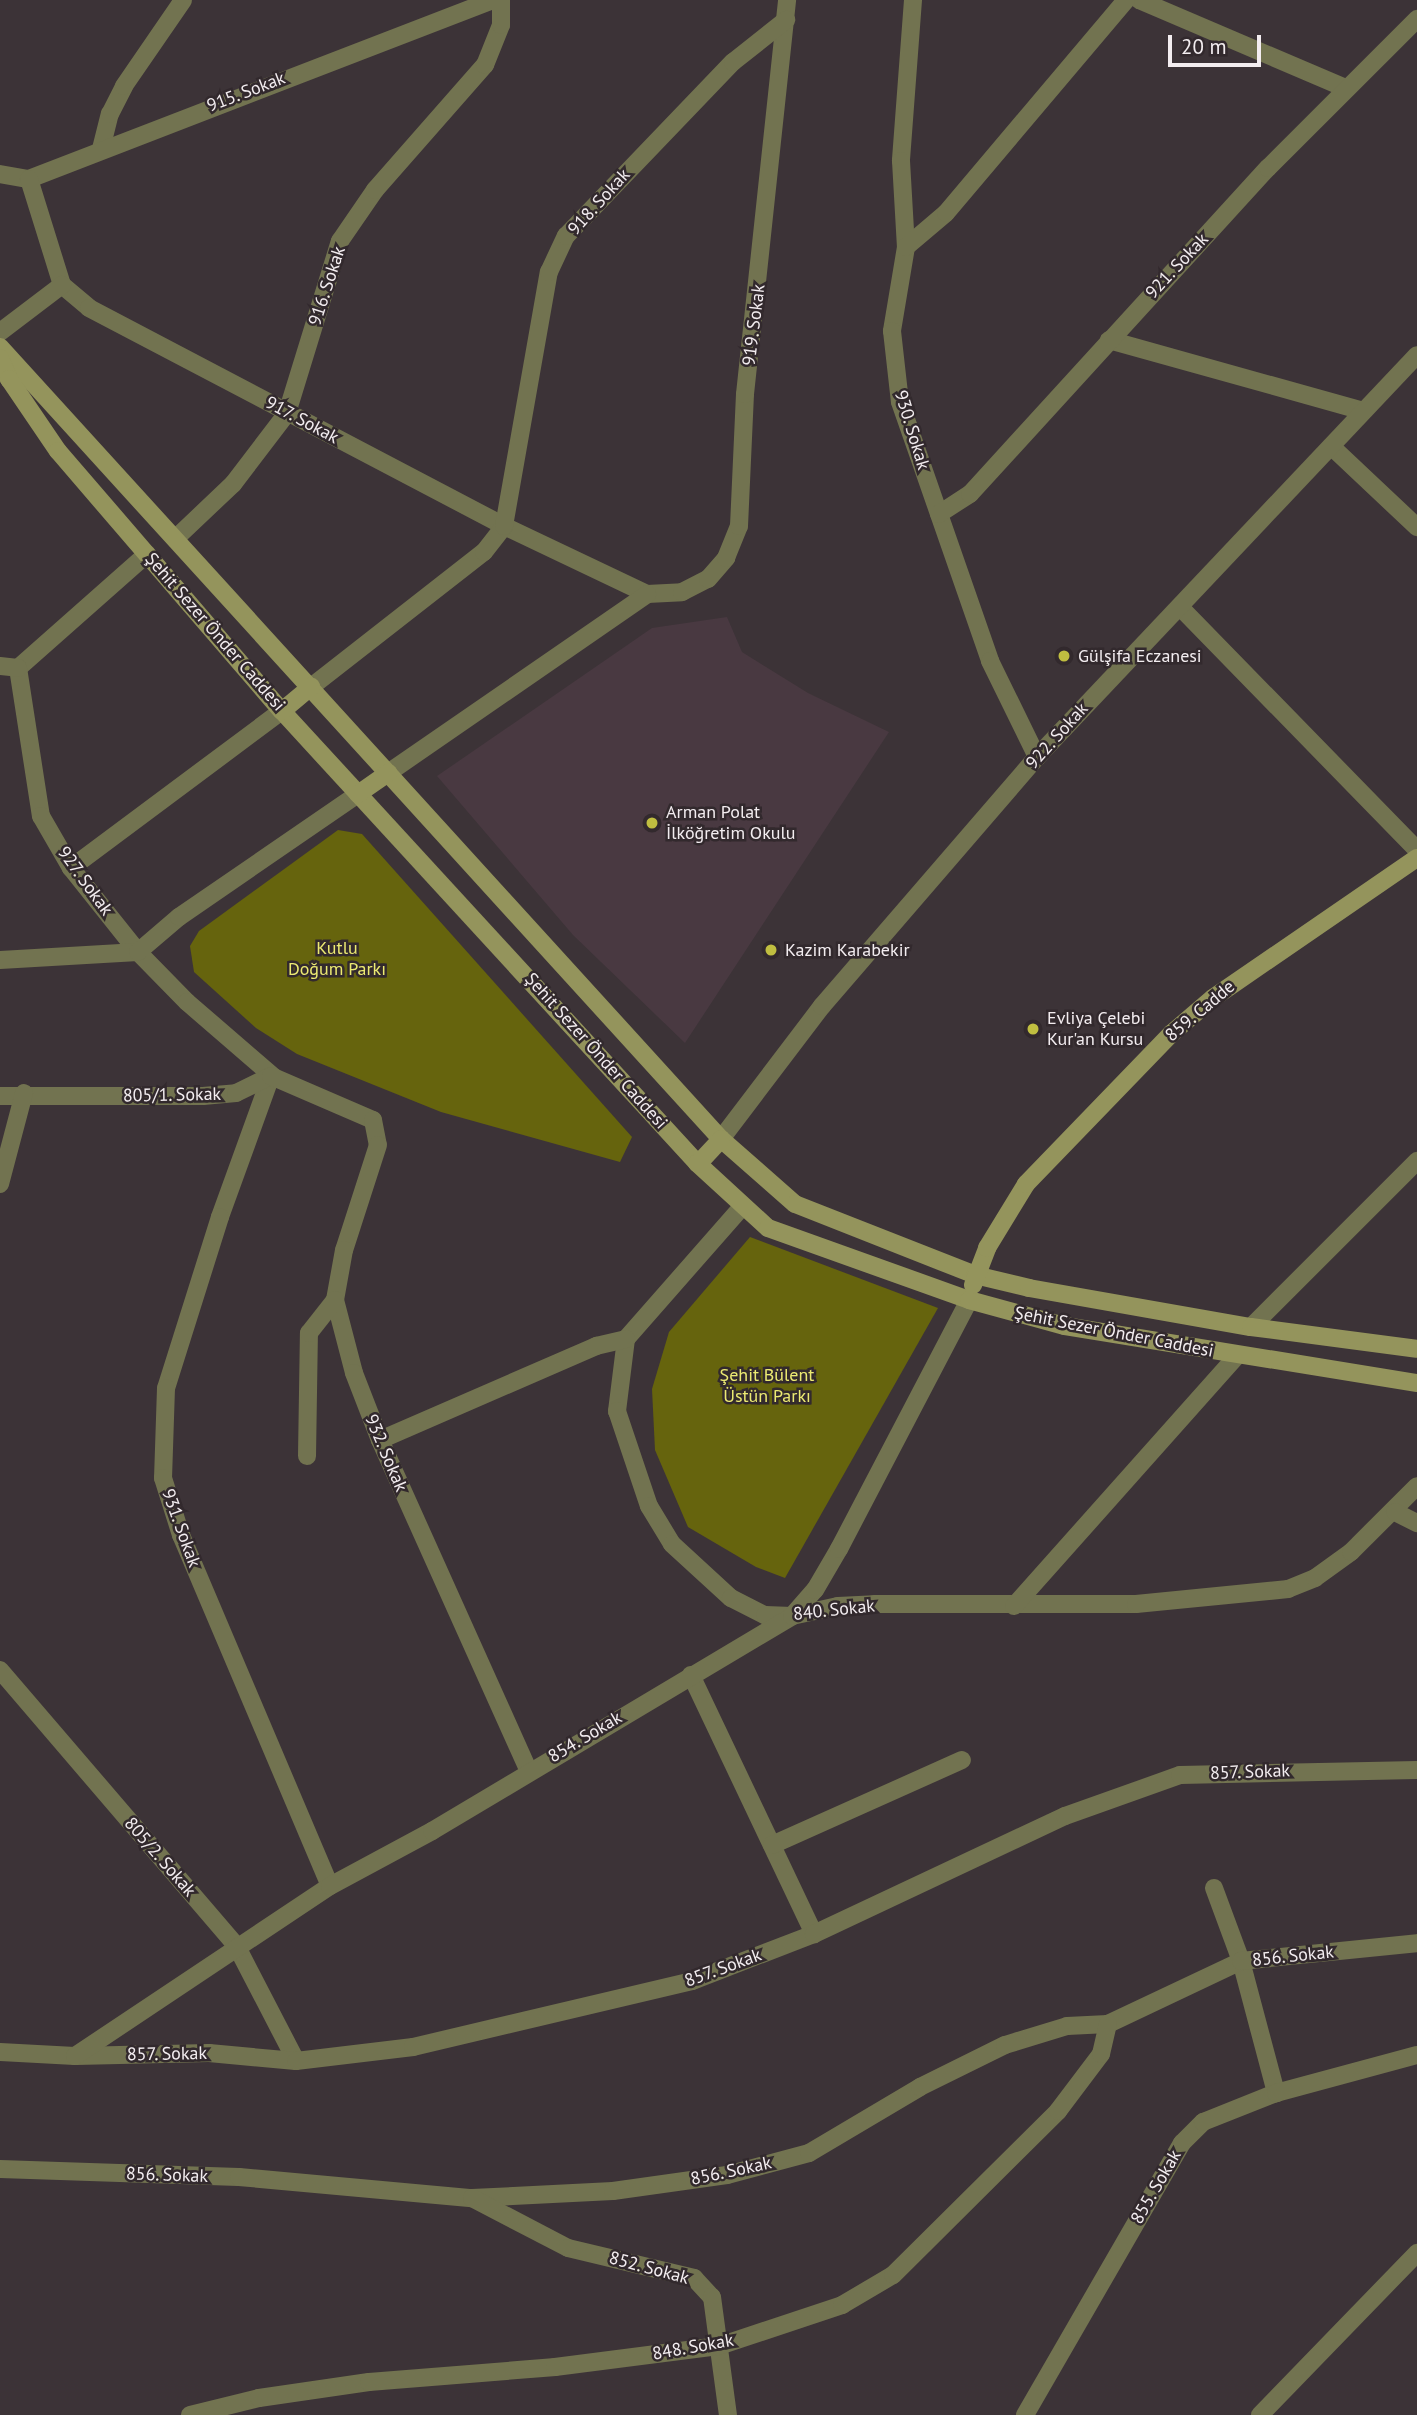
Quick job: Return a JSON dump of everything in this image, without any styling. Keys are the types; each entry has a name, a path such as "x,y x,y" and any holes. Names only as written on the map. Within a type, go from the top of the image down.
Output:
{"street":[{"path":"101,149 110,114 124,86 183,0"},
{"name":"915. Sokak","path":"29,179 459,6 493,0"},
{"name":"916. Sokak","path":"176,538 233,484 287,413 340,241 375,190 485,65 501,25 501,0"},
{"name":"919. Sokak","path":"647,594 682,592 708,579 726,558 738,526 745,394 787,0"},
{"name":"930. Sokak","path":"913,0 901,161 906,247 892,331 900,402 990,661 1037,757"},
{"path":"906,247 946,213 1126,0"},
{"path":"1139,0 1345,88"},
{"name":"921. Sokak","path":"939,514 970,494 1109,340 1345,88 1417,19"},
{"name":"918. Sokak","path":"503,526 550,272 566,236 733,62 786,20"},
{"path":"0,174 29,179 62,285 0,332"},
{"name":"917. Sokak","path":"62,285 89,308 287,413 503,526 647,594"},
{"path":"1109,340 1363,411"},
{"name":"Şehit Sezer Önder Caddesi","path":"0,346 722,1139 761,1178 794,1204 975,1275 1251,1327 1417,1349"},
{"name":"922. Sokak","path":"722,1139 822,1006 1037,757 1417,355"},
{"name":"Şehit Sezer Önder Caddesi","path":"0,358 9,379 58,452 282,711 698,1164 741,1208 768,1228 969,1300 1065,1326 1237,1356 1417,1383"},
{"path":"1332,447 1417,527"},
{"path":"71,868 282,711 484,552 503,526"},
{"name":"927. Sokak","path":"147,554 9,667 41,816 71,868 138,952 187,1002 273,1077"},
{"path":"0,960 138,952 179,917 647,594"},
{"path":"1180,607 1417,850"},
{"name":"859. Cadde","path":"969,1300 975,1275 1026,1184 1172,1033 1213,998 1417,858"},
{"name":"805/1. Sokak","path":"0,1096 24,1093 203,1096 236,1093 273,1077"},
{"name":"932. Sokak","path":"273,1077 373,1120 378,1145 344,1250 335,1300 354,1373 380,1440 528,1771"},
{"name":"931. Sokak","path":"273,1077 220,1217 166,1388 163,1478 181,1535 330,1886"},
{"path":"0,1184 24,1093"},
{"path":"698,1164 722,1139"},
{"path":"1014,1606 1237,1356 1251,1327 1417,1161"},
{"path":"380,1440 596,1346 626,1339 741,1208"},
{"path":"307,1455 309,1333 335,1300"},
{"name":"854. Sokak","path":"75,2056 330,1886 432,1831 528,1771 792,1616 814,1590 839,1549 969,1300"},
{"name":"840. Sokak","path":"626,1339 617,1411 628,1454 655,1516 672,1544 731,1598 765,1615 792,1616 862,1605 1136,1604 1288,1589 1315,1578 1395,1512 1417,1486"},
{"path":"1395,1512 1417,1523"},
{"name":"805/2. Sokak","path":"0,1670 237,1947 296,2061"},
{"path":"691,1675 814,1934"},
{"path":"772,1845 962,1760"},
{"name":"857. Sokak","path":"0,2052 75,2056 209,2053 296,2061 413,2047 692,1982 814,1934 1065,1816 1180,1775 1417,1770"},
{"path":"1214,1888 1241,1961 1276,2093"},
{"name":"856. Sokak","path":"0,2169 239,2177 472,2198 613,2190 727,2175 809,2153 920,2087 1005,2045 1067,2026 1108,2024 1241,1961 1417,1943"},
{"name":"848. Sokak","path":"190,2415 258,2398 369,2382 555,2367 719,2346 842,2305 893,2275 1058,2111 1101,2054 1108,2024"},
{"name":"855. Sokak","path":"1025,2415 1182,2143 1203,2122 1276,2093 1417,2055"},
{"name":"852. Sokak","path":"472,2198 568,2248 694,2278 712,2297 728,2415"},
{"path":"1260,2415 1417,2253"}],"shaded area":[{"name":"Arman Polat İlköğretim Okulu","path":"727,617 742,652 808,693 889,732 685,1043 573,935 437,776 652,628"}],"green space":[{"name":"Kutlu Doğum Parkı","path":"338,830 362,834 632,1137 620,1162 441,1112 297,1054 256,1028 194,972 190,946 199,931"},
{"name":"Şehit Bülent Üstün Parkı","path":"750,1237 938,1308 785,1578 756,1567 688,1527 655,1450 652,1389 669,1332"}],"place":[{"name":"Gülşifa Eczanesi","path":"1064,656"},
{"name":"Arman Polat İlköğretim Okulu","path":"652,823"},
{"name":"Kazim Karabekir","path":"771,950"},
{"name":"Evliya Çelebi Kur'an Kursu","path":"1033,1029"}]}
